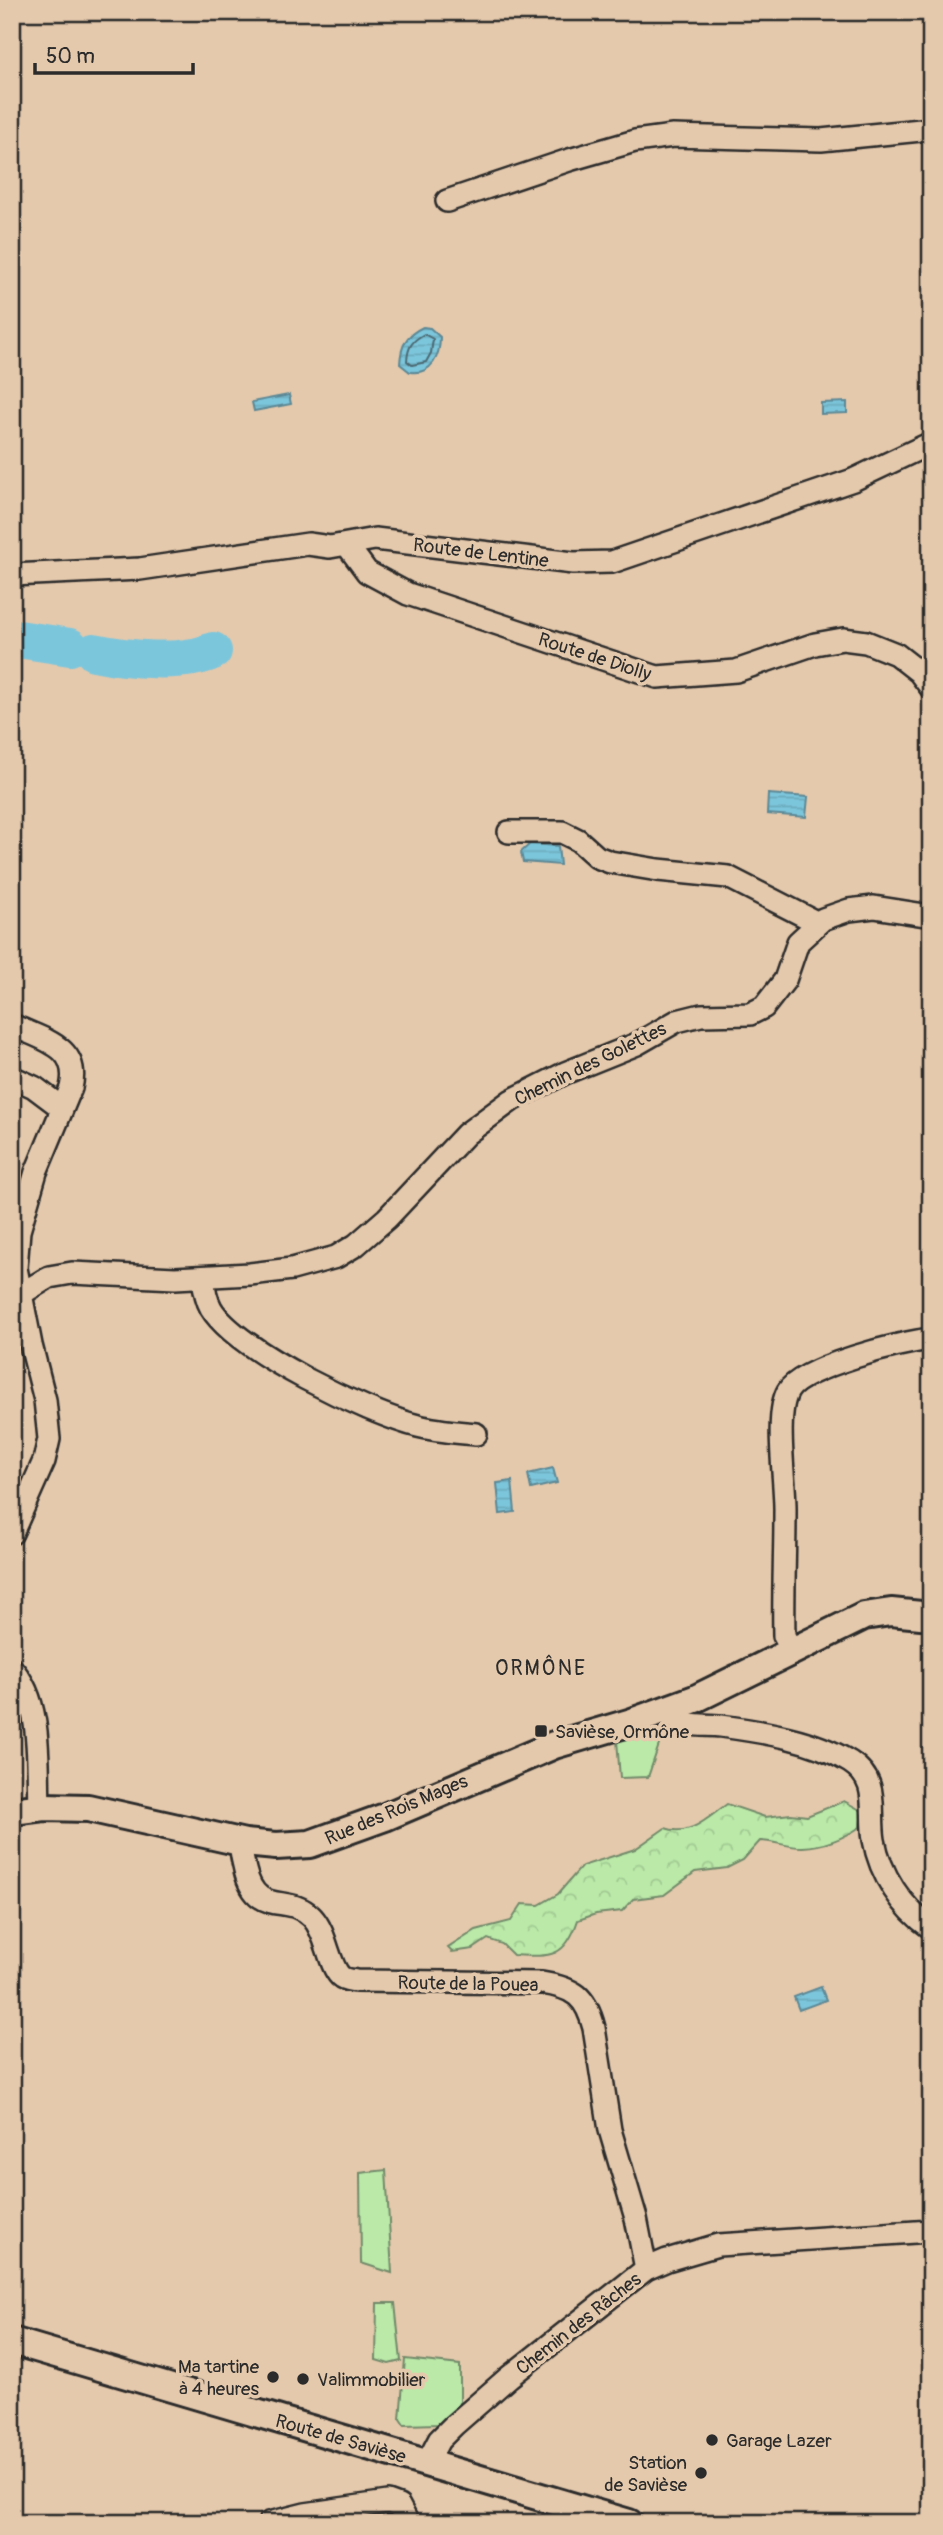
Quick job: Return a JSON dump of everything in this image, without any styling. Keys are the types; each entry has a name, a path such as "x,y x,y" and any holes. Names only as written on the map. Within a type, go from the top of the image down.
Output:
{"street":[{"path":"446,201 635,141 673,136 821,140 931,129"},
{"name":"Route de Lentine","path":"12,575 140,569 308,544 330,547 374,539 573,563 612,562 853,480 931,443"},
{"name":"Route de Diolly","path":"347,545 367,572 408,594 657,677 736,671 815,644 843,639 866,642 896,654 919,672 931,688"},
{"path":"509,832 562,832 578,840 597,857 610,862 728,877 818,923"},
{"name":"Chemin des Golettes","path":"21,1294 49,1277 64,1274 203,1277 292,1269 343,1253 387,1218 466,1134 512,1100 574,1069 637,1044 677,1021 701,1015 747,1015 764,1007 785,980 797,942 818,923 841,912 865,908 931,916"},
{"path":"12,1025 59,1047 69,1056 74,1074 71,1088 36,1172 19,1231 16,1268 45,1399 49,1439 41,1468 12,1534"},
{"path":"12,1077 34,1087 62,1108"},
{"path":"203,1277 209,1305 219,1318 283,1366 336,1394 402,1421 433,1429 476,1434"},
{"path":"792,1650 783,1636 785,1511 782,1416 788,1390 808,1375 862,1354 892,1345 931,1339"},
{"name":"Rue des Rois Mages","path":"12,1811 39,1807 89,1808 241,1843 287,1846 323,1841 554,1745 669,1709 715,1690 864,1616 891,1612 931,1616"},
{"path":"12,1669 22,1682 34,1713 39,1807"},
{"path":"669,1709 674,1718 683,1723 770,1734 825,1749 851,1762 862,1771 871,1789 875,1843 885,1872 908,1909 931,1928"},
{"name":"Route de la Pouea","path":"241,1843 240,1850 251,1887 261,1898 310,1914 327,1941 338,1975 345,1979 542,1983 565,1988 583,2000 590,2012 594,2028 610,2130 636,2218 646,2269"},
{"name":"Chemin des Râches","path":"427,2463 439,2440 454,2425 520,2368 646,2269 718,2245 931,2231"},
{"name":"Route de Savièse","path":"12,2341 629,2523"},
{"path":"269,2523 305,2514 388,2502 399,2506 408,2523"}],"green space":[{"path":"662,1736 648,1777 620,1778 617,1740"},
{"path":"844,1801 862,1811 860,1827 847,1835 826,1843 803,1847 760,1841 743,1860 727,1868 695,1872 664,1895 633,1899 622,1911 596,1914 578,1920 568,1942 554,1953 537,1956 513,1955 502,1944 488,1939 473,1949 452,1952 448,1948 476,1930 511,1921 522,1904 539,1905 558,1894 582,1866 635,1849 665,1828 682,1830 698,1825 727,1804 765,1817 791,1814 807,1816"},
{"path":"386,2170 392,2273 361,2263 360,2173"},
{"path":"377,2303 395,2303 401,2361 389,2364 376,2360"},
{"path":"405,2359 460,2365 460,2407 438,2424 404,2425 400,2419"}],"water":[{"path":"423,327 430,328 440,337 438,351 429,367 410,372 400,364 402,351 412,333"},
{"path":"289,395 291,404 254,411 252,402"},
{"path":"847,402 847,413 821,414 821,403"},
{"path":"768,794 808,797 806,817 767,814"},
{"path":"530,844 558,846 560,865 523,862 521,852"},
{"path":"553,1468 557,1483 531,1489 528,1474"},
{"path":"512,1481 515,1512 500,1514 497,1483"},
{"path":"821,1987 826,2000 799,2010 794,1997"}],"waterway":[{"path":"12,638 70,647"},
{"path":"94,652 122,657 170,659 213,651"}],"place":[{"name":"Savièse, Ormône","path":"541,1731"},
{"name":"Ma tartine à 4 heures","path":"273,2377"},
{"name":"Valimmobilier","path":"303,2379"},
{"name":"Garage Lazer","path":"712,2440"},
{"name":"Station de Savièse","path":"701,2473"}],"district":[{"name":"ORMÔNE","path":"541,1668"}]}
